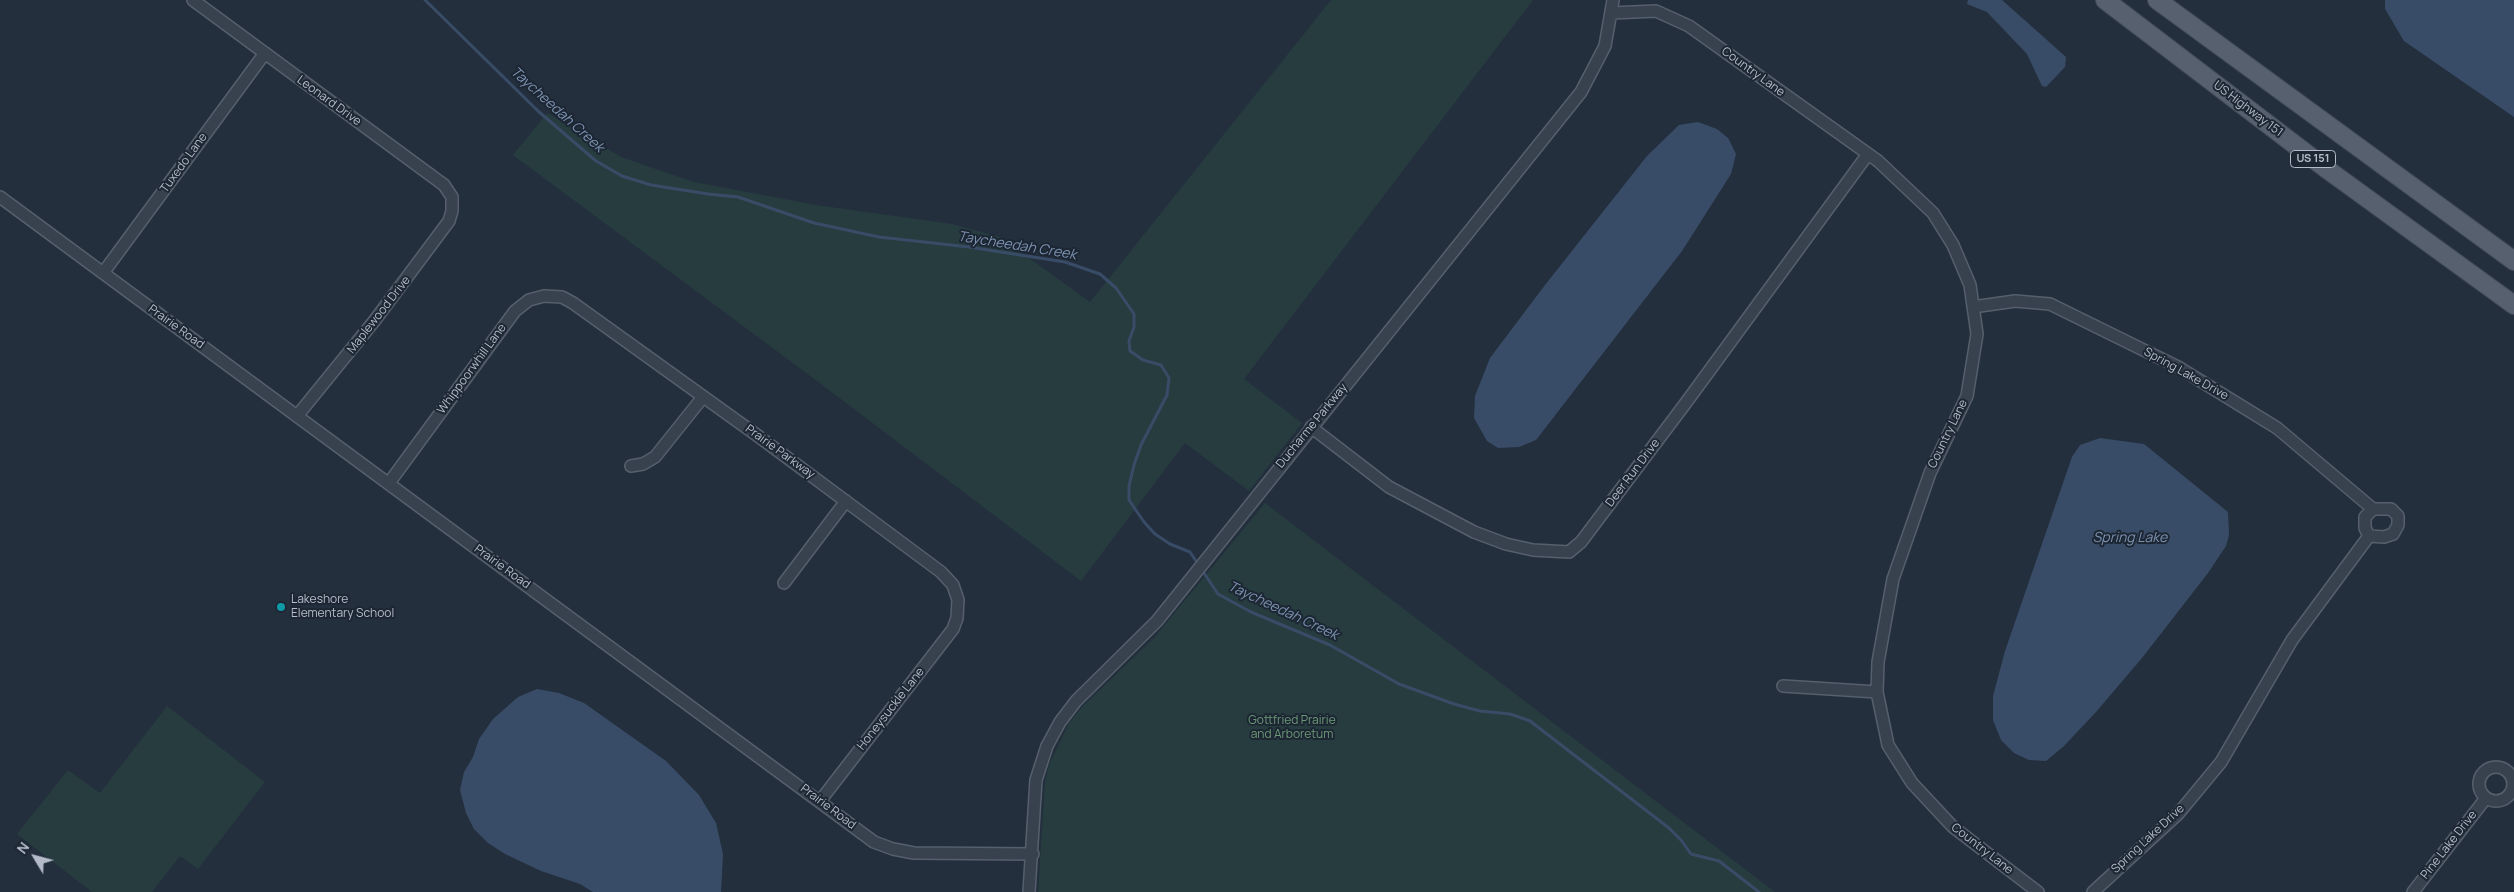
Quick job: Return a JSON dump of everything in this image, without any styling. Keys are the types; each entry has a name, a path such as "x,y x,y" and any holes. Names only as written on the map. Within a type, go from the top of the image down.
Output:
{"main road":[{"name":"US Highway 151","path":"2104,0 2328,170 2514,306"},
{"name":"US 151","path":"2156,0 2514,261"}],"street":[{"name":"Leonard Drive","path":"193,0 444,185 452,197 452,209"},
{"name":"Ducharme Parkway","path":"1029,892 1033,854 1036,780 1053,732 1076,701 1134,646 1193,577 1310,427 1492,206 1581,92 1605,46 1613,0"},
{"name":"Country Lane","path":"1611,13 1656,11 1689,26 1868,154 1933,213 1953,245 1970,285 1977,334 1967,396 1930,473 1893,579 1878,662 1877,692 1888,745 1912,783 1953,827 2038,892"},
{"name":"Tuxedo Lane","path":"103,273 265,53"},
{"name":"Deer Run Drive","path":"1310,427 1389,487 1474,532 1506,544 1533,550 1569,552 1581,542 1685,404 1868,154"},
{"name":"Prairie Road","path":"0,197 874,842 898,850 922,854 1033,854"},
{"name":"Maplewood Drive","path":"297,416 398,290 449,220 452,209"},
{"name":"Whippoorwhill Lane","path":"388,483 519,306 535,297 547,295 562,298 577,306"},
{"name":"Spring Lake Drive","path":"1973,307 2015,301 2050,304 2178,367 2277,428 2373,509 2392,509 2398,516 2398,524 2393,534 2384,537 2369,536 2292,640 2221,762 2178,814 2093,892"},
{"name":"Prairie Parkway","path":"577,306 946,576 957,594 958,615"},
{"path":"631,466 643,464 655,457 703,397"},
{"path":"784,583 846,501"},
{"path":"2369,536 2365,528 2366,517 2373,509"},
{"name":"Honeysuckle Lane","path":"820,802 950,633 958,615"},
{"path":"1783,686 1877,692"},
{"name":"Pine Lake Drive","path":"2413,892 2486,798"}],"green space":[{"path":"1331,0 1533,0 1244,379 1302,423 1249,491 1185,443 1081,581 817,381 513,155 547,113 621,157 694,182 816,205 952,224 1000,237 1090,302"},
{"name":"Gottfried Prairie and Arboretum","path":"1265,503 1775,892 1038,892 1045,782 1049,765 1069,723 1083,706 1154,638"},
{"path":"167,706 265,782 198,869 180,856 152,892 92,892 17,834 68,770 100,793"}],"water":[{"path":"1968,0 2002,0 2066,57 2065,67 2046,87 2042,86 2027,54 1987,12 1967,4"},
{"path":"2385,0 2514,0 2514,117 2404,41 2385,9"},
{"path":"1698,122 1717,129 1728,138 1736,154 1731,174 1682,251 1536,440 1519,447 1498,448 1487,441 1474,418 1475,396 1490,358 1647,156 1679,125"},
{"name":"Spring Lake","path":"2100,438 2144,444 2228,512 2229,535 2226,546 2208,573 2142,658 2096,712 2064,746 2046,761 2029,760 2014,753 2001,740 1993,720 1993,696 2005,651 2072,457 2080,445"},
{"path":"537,689 559,693 584,703 666,761 699,795 716,823 723,854 721,892 593,892 580,884 541,871 505,854 488,843 474,829 466,813 460,790 464,772 473,757 479,739 493,719 518,697"}],"waterway":[{"name":"Taycheedah Creek","path":"425,0 538,111 596,161 622,176 651,185 738,197 814,223 879,237 969,247 1065,262 1100,274 1116,288 1134,314 1134,327 1129,341 1130,351 1143,360 1161,365 1169,378 1167,395 1141,445 1134,465 1129,486 1129,500 1155,534 1170,544 1190,552 1218,594 1251,612 1330,645 1399,684 1454,704 1480,711 1510,714 1530,721 1669,828 1691,854 1719,861 1759,892"}],"place":[{"name":"Lakeshore Elementary School","path":"281,607"}]}
